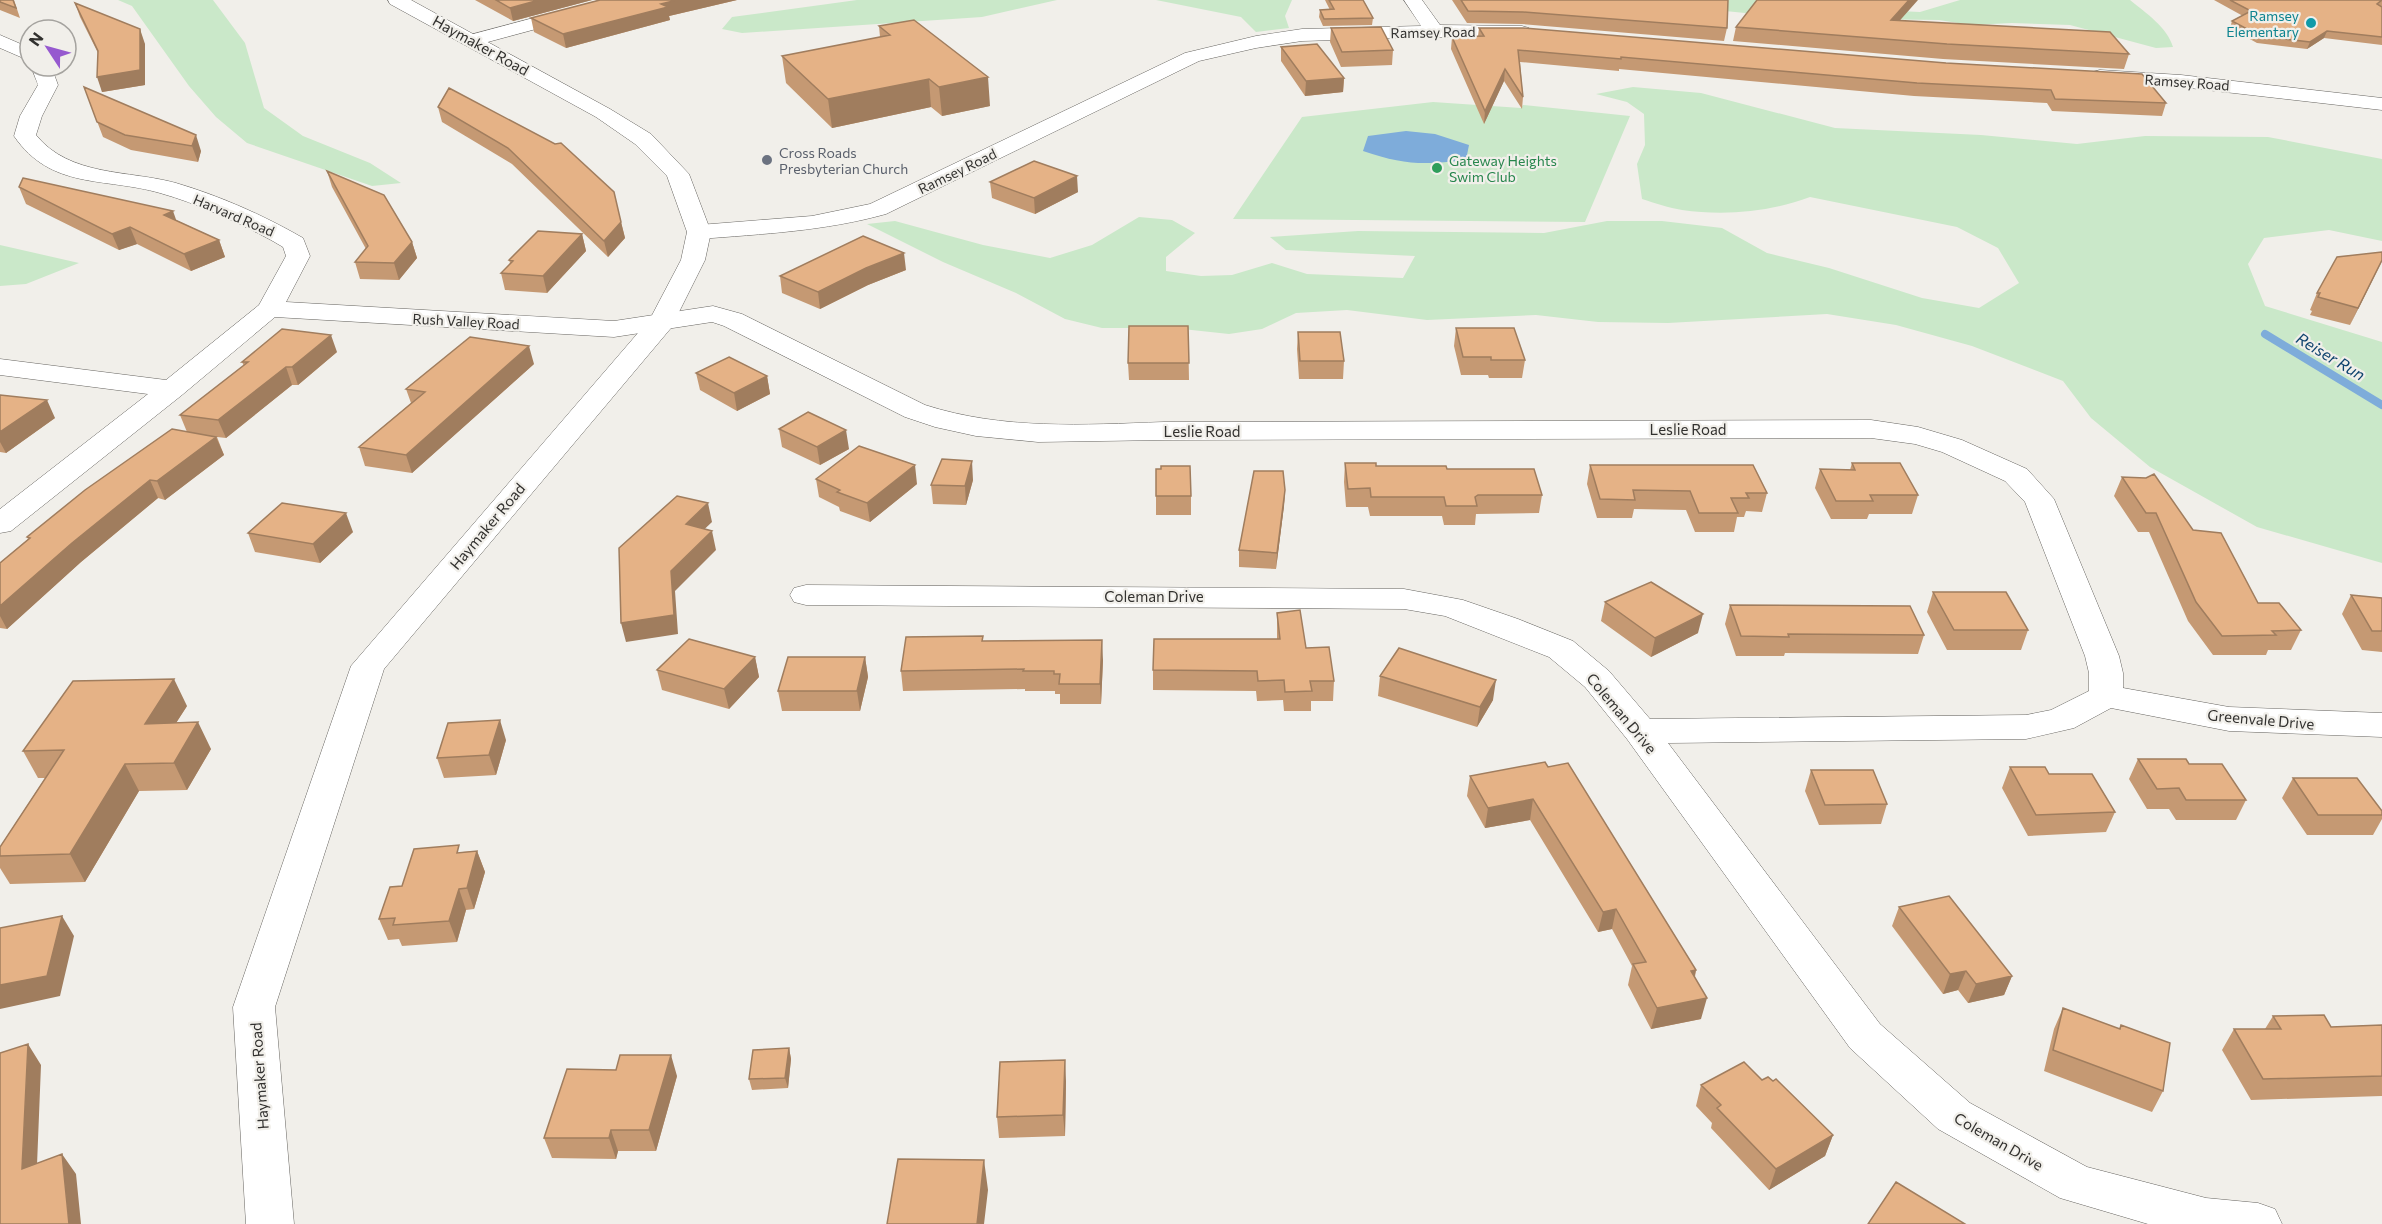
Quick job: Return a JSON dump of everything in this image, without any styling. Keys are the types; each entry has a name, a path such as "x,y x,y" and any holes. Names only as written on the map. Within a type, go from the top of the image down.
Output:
{"street":[{"name":"Haymaker Road","path":"270,1224 254,1007 368,666 662,322 693,260 699,232 678,174 644,139 603,112 398,0"},
{"path":"473,40 622,0"},
{"path":"1413,0 1434,31"},
{"name":"Ramsey Road","path":"699,232 807,223 857,215 878,208 1192,57 1256,42 1302,35 1434,31 1544,33"},
{"path":"0,40 18,49"},
{"name":"Ramsey Road","path":"2086,76 2181,81 2382,104"},
{"name":"Harvard Road","path":"0,524 172,389 269,309 298,256 294,243 268,228 168,188 72,170 43,156 25,136 31,116 48,85 45,78"},
{"name":"Rush Valley Road","path":"269,309 614,329 662,322"},
{"name":"Leslie Road","path":"662,322 713,314 734,320 915,411 944,422 986,429 1056,434 1164,431 1871,429 1918,436 1952,446 2016,475 2038,499 2102,656 2106,673 2106,696"},
{"path":"0,367 172,389"},
{"name":"Coleman Drive","path":"806,595 1404,599 1451,607 1506,626 1560,649 1597,679 1640,731 1865,1036 1954,1116 2076,1184 2206,1219 2258,1224"},
{"path":"1640,731 2026,727 2061,720 2106,696"},
{"name":"Greenvale Drive","path":"2106,696 2229,719 2382,725"}],"green space":[{"path":"118,0 213,0 245,43 264,108 303,136 370,163 401,183 372,186 247,143 216,117 189,86 132,6"},
{"path":"857,0 1057,0 982,17 742,33 722,29 732,17"},
{"path":"1156,0 1292,0 1285,16 1289,28 1256,32 1241,17"},
{"path":"1615,0 1766,0 1834,8 1920,12 1960,0 2130,0 2161,27 2173,47 2156,48 2070,25 2012,23 1971,25 1939,20 1796,18"},
{"path":"1633,87 1701,93 1835,128 1981,135 2077,144 2145,136 2268,137 2382,159 2382,241 2329,230 2264,238 2248,264 2265,306 2382,342 2382,563 2257,527 2150,467 2091,418 2063,381 1972,346 1896,325 1827,314 1668,323 1598,322 1536,315 1427,320 1347,310 1296,313 1262,329 1229,334 1173,328 1102,328 1065,319 1016,293 943,262 867,224 895,221 983,245 1050,258 1092,245 1139,217 1172,220 1195,233 1166,257 1166,271 1201,276 1232,275 1272,263 1307,274 1403,278 1415,256 1286,250 1270,237 1358,231 1544,233 1607,221 1662,221 1722,228 1767,253 1829,268 1922,298 1979,308 2019,283 1998,248 1957,227 1810,197 1763,209 1715,213 1682,210 1642,199 1637,164 1645,145 1644,114 1627,102 1596,94"},
{"name":"Gateway Heights Swim Club","path":"1433,102 1521,108 1523,105 1630,116 1585,222 1233,219 1302,117"},
{"path":"0,245 79,263 26,284 0,286"}],"water":[{"path":"1406,131 1435,134 1469,145 1466,160 1414,163 1363,151 1368,136"}],"building":[{"path":"0,0 13,0 16,8 0,2"},
{"path":"496,0 539,0 510,8"},
{"path":"600,0 677,0 661,4 668,7 563,34 531,18"},
{"path":"1329,0 1363,0 1373,18 1324,19 1320,10 1334,9"},
{"path":"1461,0 1728,0 1727,28 1523,12 1468,11"},
{"path":"1757,0 1909,0 1891,20 2110,32 2129,54 1947,44 1736,27"},
{"name":"Ramsey Elementary","path":"2230,0 2382,0 2377,4 2382,7 2382,37 2327,31 2310,42 2260,36 2232,21 2251,11"},
{"path":"75,3 140,29 140,70 97,77 98,51"},
{"path":"914,20 988,77 939,87 929,79 828,99 782,56 890,35 879,26"},
{"path":"1381,27 1393,50 1342,52 1331,28"},
{"path":"1479,28 1523,28 1946,63 2142,74 2166,103 2055,99 2051,90 1917,83 1518,50 1523,97 1505,69 1485,111 1452,37 1484,36"},
{"path":"1317,44 1344,78 1306,81 1281,47"},
{"path":"84,87 196,135 192,146 125,135 97,122"},
{"path":"449,88 555,144 561,143 614,192 621,222 604,241 508,148 438,107"},
{"path":"1034,161 1077,176 1034,198 990,182"},
{"path":"327,171 384,195 412,242 394,263 355,262 368,246"},
{"path":"23,178 173,211 164,215 219,240 184,254 130,227 112,234 19,187"},
{"path":"538,231 582,234 543,276 501,273 513,261 509,260"},
{"path":"863,236 904,253 866,268 818,292 780,276"},
{"path":"2382,252 2382,260 2358,308 2318,297 2320,293 2317,293 2337,257"},
{"path":"1129,326 1188,326 1189,363 1128,363"},
{"path":"1456,328 1514,328 1525,360 1463,357"},
{"path":"282,329 331,335 292,367 286,367 218,420 180,415 248,362 242,362"},
{"path":"1298,332 1340,332 1344,361 1300,361"},
{"path":"470,337 529,346 406,455 359,447 425,392 406,389"},
{"path":"729,357 767,376 734,393 696,373"},
{"path":"0,395 47,400 0,432"},
{"path":"808,412 846,430 817,447 779,429"},
{"path":"172,429 216,437 157,481 150,480 72,543 0,606 0,563 30,538 27,537 85,490"},
{"path":"859,446 915,465 867,503 837,492 840,490 816,479"},
{"path":"942,459 972,461 965,486 931,485"},
{"path":"1345,463 1376,463 1376,466 1446,466 1447,469 1534,469 1542,495 1478,495 1475,497 1477,506 1446,506 1444,497 1371,497 1370,488 1348,489"},
{"path":"1852,463 1900,463 1918,495 1870,495 1873,501 1836,501 1820,469 1855,470"},
{"path":"1590,465 1753,465 1767,493 1746,493 1749,498 1731,498 1738,513 1699,513 1690,491 1633,490 1635,500 1600,499"},
{"path":"1161,466 1190,466 1191,496 1156,496 1156,469 1161,469"},
{"path":"1254,471 1283,471 1285,490 1277,553 1239,550"},
{"path":"2154,474 2193,530 2221,533 2258,603 2279,603 2301,630 2272,631 2276,635 2222,636 2196,602 2156,513 2146,513 2122,477 2146,478"},
{"path":"677,496 708,503 686,524 712,531 671,571 674,615 621,623 619,548"},
{"path":"282,503 346,513 313,544 248,533"},
{"path":"1651,582 1703,614 1655,638 1605,602"},
{"path":"1933,592 2006,592 2028,630 1954,630"},
{"path":"2351,595 2382,598 2382,631 2372,631"},
{"path":"1730,605 1910,606 1924,635 1741,636"},
{"path":"1300,610 1306,648 1329,647 1334,681 1310,681 1312,691 1285,692 1284,680 1258,681 1257,671 1153,670 1154,639 1280,639 1277,613"},
{"path":"983,636 982,641 1102,640 1100,684 1059,684 1060,674 1054,674 1054,671 1023,671 1024,669 901,671 906,637"},
{"path":"689,639 755,657 724,689 657,670"},
{"path":"1399,648 1496,680 1480,707 1380,676"},
{"path":"788,657 865,657 857,691 778,691"},
{"path":"174,679 145,724 198,722 174,763 125,764 70,854 0,856 0,847 64,750 23,751 73,681"},
{"path":"500,720 489,755 437,758 448,723"},
{"path":"2138,759 2186,759 2189,764 2222,764 2246,800 2186,800 2179,788 2157,789"},
{"path":"1545,762 1548,767 1568,763 1696,970 1691,971 1707,998 1657,1008 1633,964 1646,962 1616,909 1603,912 1533,799 1488,808 1470,776"},
{"path":"2010,767 2045,767 2049,774 2092,774 2115,812 2036,815"},
{"path":"1811,770 1873,770 1887,804 1825,805"},
{"path":"2293,778 2357,778 2382,811 2382,815 2318,815"},
{"path":"459,845 457,853 477,851 467,888 459,889 449,921 393,925 395,918 379,919 390,887 402,886 414,849"},
{"path":"1949,896 2012,976 1976,984 1966,971 1950,974 1899,907"},
{"path":"62,916 47,976 0,985 0,928"},
{"path":"2063,1008 2120,1029 2121,1025 2170,1043 2163,1091 2053,1050"},
{"path":"2324,1015 2331,1027 2382,1025 2382,1076 2263,1079 2234,1029 2281,1029 2273,1016"},
{"path":"28,1044 22,1169 62,1154 69,1224 0,1224 0,1053"},
{"path":"789,1048 785,1078 749,1079 753,1050"},
{"path":"620,1055 671,1055 649,1130 611,1130 609,1138 544,1138 567,1069 616,1070"},
{"path":"1065,1060 1063,1115 997,1117 1000,1062"},
{"path":"1744,1062 1762,1080 1768,1077 1773,1081 1776,1079 1833,1135 1776,1169 1717,1108 1721,1105 1701,1085"},
{"path":"898,1159 984,1160 977,1224 887,1224"},
{"path":"1896,1182 1965,1224 1868,1224"}],"waterway":[{"name":"Reiser Run","path":"2265,334 2382,405"}],"place":[{"name":"Ramsey Elementary","path":"2311,23"},
{"name":"Cross Roads Presbyterian Church","path":"767,160"},
{"name":"Gateway Heights Swim Club","path":"1437,168"}]}
